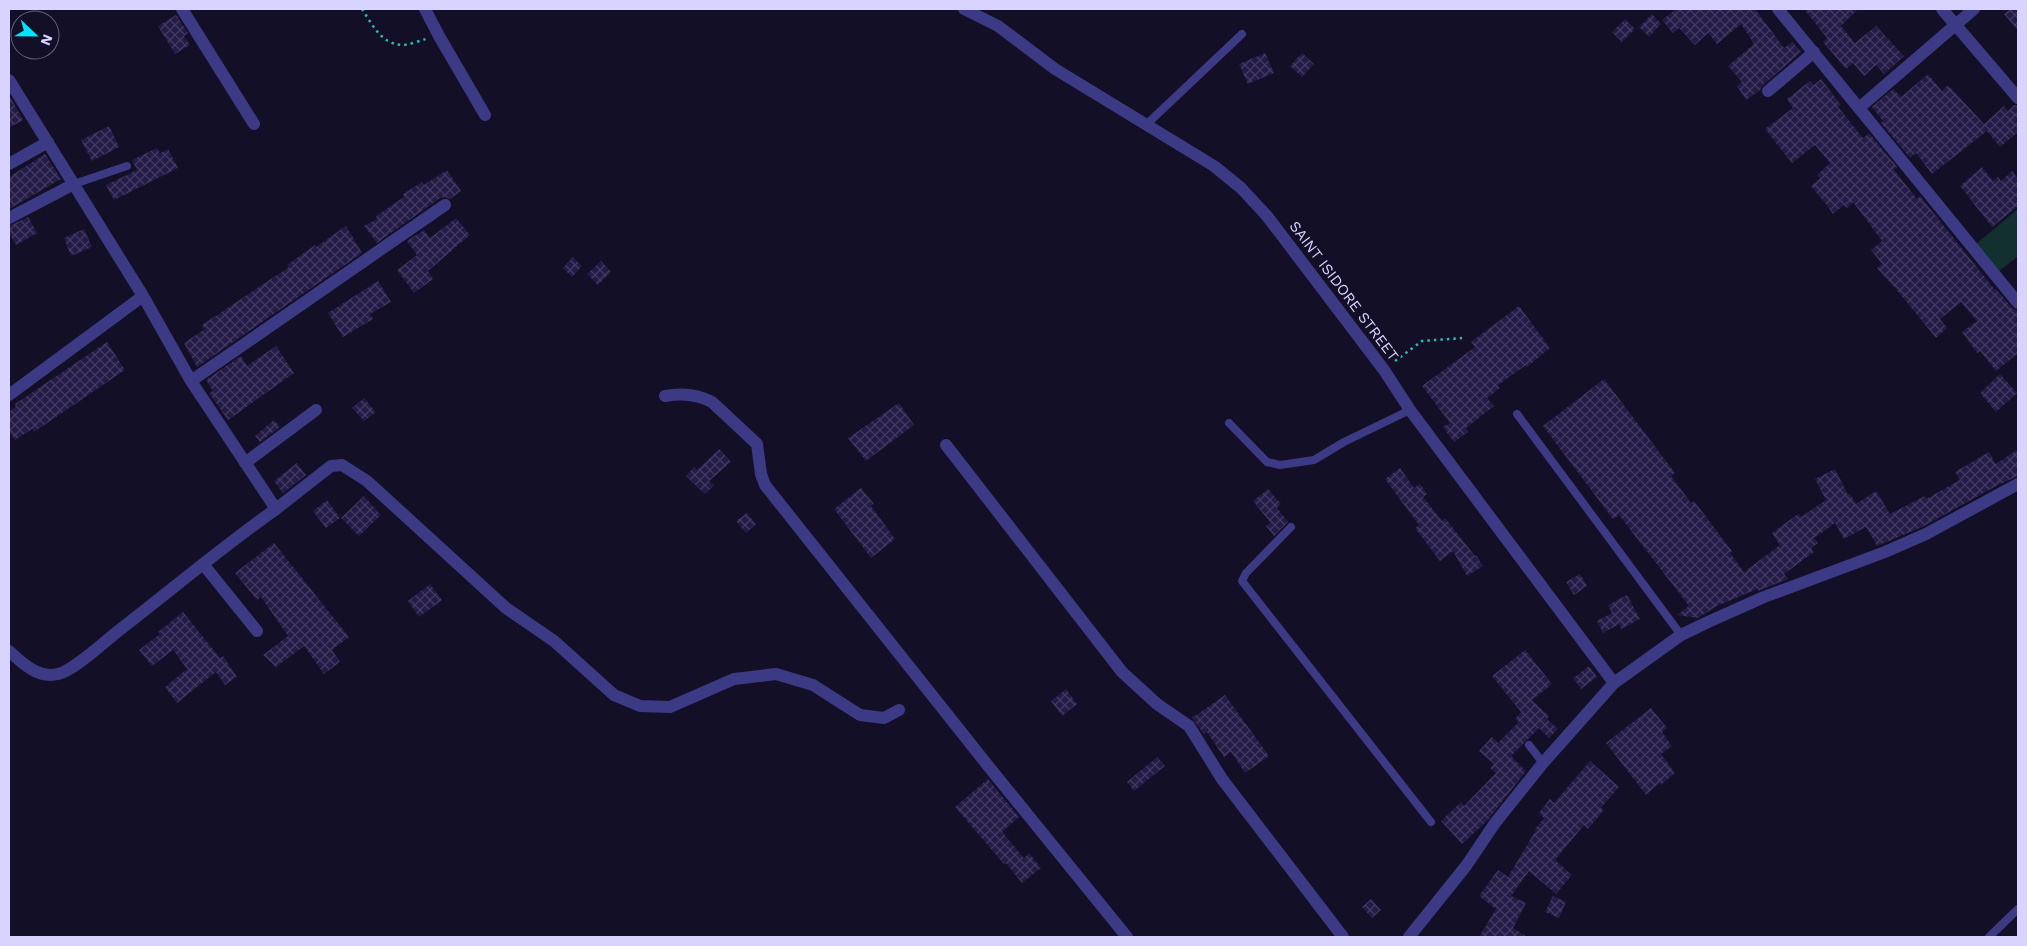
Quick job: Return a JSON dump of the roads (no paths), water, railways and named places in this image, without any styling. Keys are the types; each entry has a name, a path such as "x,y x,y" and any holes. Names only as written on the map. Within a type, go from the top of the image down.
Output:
{"street":[{"path":"182,9 254,124"},
{"path":"425,9 486,115"},
{"name":"SAINT ISIDORE STREET","path":"964,9 998,26 1055,69 1214,166 1241,188 1267,216 1384,370 1410,410 1614,683"},
{"path":"1778,9 2018,303"},
{"path":"1942,9 2018,98"},
{"path":"1859,108 1974,9"},
{"path":"1768,90 1814,52"},
{"path":"9,80 143,296 191,381 276,509"},
{"path":"9,164 48,142"},
{"path":"9,218 74,184"},
{"path":"191,381 444,205"},
{"path":"9,395 143,296"},
{"path":"665,396 680,393 704,398 712,402 756,444 759,449 761,474 766,485 989,767 1128,937"},
{"path":"244,463 316,410"},
{"path":"946,445 1122,672 1157,704 1189,726 1222,779 1343,937"},
{"path":"9,651 34,671 47,675 60,674 84,659 203,564 331,466 342,465 367,481 506,608 554,641 614,695 640,706 670,707 734,679 776,674 813,685 860,714 884,718 899,710"},
{"path":"1409,937 1466,866 1495,823 1543,763 1614,683 1681,635 1764,597 1885,552 1926,534 2018,484"},
{"path":"203,564 257,631"}],"lane":[{"path":"1148,124 1242,34"},
{"path":"74,184 127,166"},
{"path":"1229,423 1267,462 1280,465 1314,460 1344,442 1410,410"},
{"path":"1518,414 1681,635"},
{"path":"1291,527 1246,573 1242,581 1431,822"},
{"path":"1528,745 1543,763"},
{"path":"1989,937 2018,908"}]}
